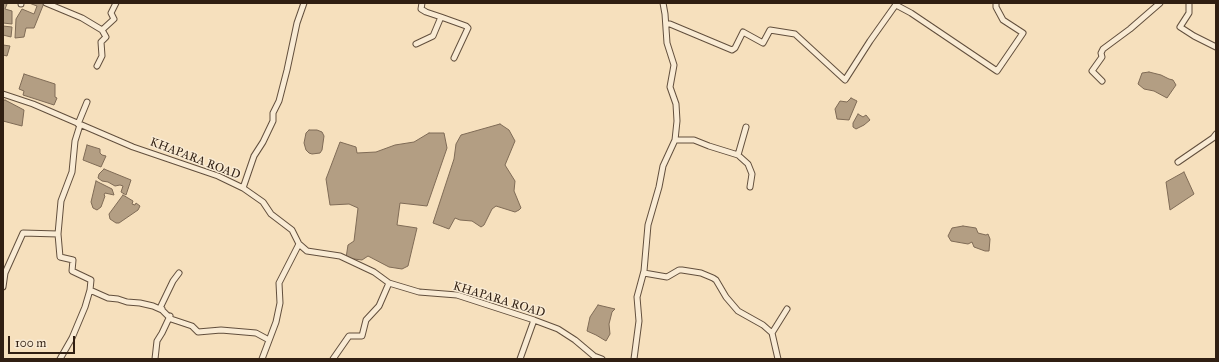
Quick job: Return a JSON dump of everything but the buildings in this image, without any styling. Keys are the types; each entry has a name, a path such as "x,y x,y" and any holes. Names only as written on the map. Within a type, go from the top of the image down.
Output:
{"street":[{"path":"46,3 74,15 102,30 106,37 101,42 102,56 97,66"},
{"path":"102,30 114,19 111,13 116,3"},
{"path":"242,188 254,156 263,142 273,121 273,113 279,101 297,23 304,3"},
{"path":"422,3 421,9 426,12 468,28 454,58"},
{"path":"634,359 639,321 637,296 644,273 650,213 659,187 663,166 675,140 677,121 676,104 670,87 674,65 667,43 666,24 662,3"},
{"path":"666,24 670,24 732,50 743,32 763,43 770,30 795,34 845,80 896,4 997,71 1023,33 1003,20 996,7 996,3"},
{"path":"1102,81 1092,71 1102,57 1101,53 1103,49 1130,29 1160,3"},
{"path":"1189,3 1189,13 1180,27 1216,47"},
{"path":"416,44 433,36 442,17"},
{"name":"KHAPARA ROAD","path":"3,94 33,104 133,147 218,176 242,188 263,202 271,214 292,230 299,244 307,251 340,256 374,272 390,283 418,292 457,295 534,320 558,329 575,340 594,356 602,359"},
{"path":"60,359 72,338 85,307 90,290 91,280 72,271 73,260 60,257 58,234 62,201 72,172 75,141 87,102"},
{"path":"738,155 746,127"},
{"path":"1178,162 1213,138 1216,134"},
{"path":"675,140 694,140 738,155 748,164 752,174 750,187"},
{"path":"3,287 5,273 23,233 58,234"},
{"path":"262,359 276,322 280,303 279,283 299,244"},
{"path":"644,273 668,277 679,270 682,270 701,273 713,278 738,311 763,325 772,333 778,359"},
{"path":"162,310 160,308 179,273"},
{"path":"333,359 349,336 362,336 366,320 379,306 390,283"},
{"path":"90,290 108,298 154,306 162,310 171,318 192,326 198,332 221,330 256,333 269,340"},
{"path":"772,333 787,309"},
{"path":"155,359 157,341 170,316"},
{"path":"520,359 534,320"}],"shaded area":[{"path":"3,3 7,4 5,9 12,11 12,24 3,23"},
{"path":"29,3 44,3 34,28 26,28 24,37 15,38 16,19 22,9 34,14 37,6"},
{"path":"3,26 12,27 11,37 3,35"},
{"path":"3,45 10,46 7,56 3,55"},
{"path":"1149,72 1173,80 1176,85 1167,98 1154,91 1144,89 1138,84 1142,73"},
{"path":"24,74 55,84 55,97 57,98 54,105 23,95 24,91 19,89"},
{"path":"851,98 857,101 849,120 837,119 835,109 840,101 847,102"},
{"path":"5,100 24,110 22,126 3,121 3,101"},
{"path":"858,114 863,117 866,115 870,120 856,129 853,127 853,123"},
{"path":"500,124 509,130 515,141 505,165 515,181 514,191 521,208 515,212 496,206 492,209 484,225 481,227 472,221 455,218 449,229 433,223 454,159 456,144 461,135"},
{"path":"309,130 317,130 322,132 324,136 322,150 320,153 312,154 306,150 304,143 306,133"},
{"path":"429,133 444,133 447,148 427,206 400,203 397,225 417,228 408,266 402,269 389,267 368,256 362,260 346,258 348,245 354,241 358,208 349,204 330,205 326,179 340,142 356,147 357,153 376,152 395,145 414,142"},
{"path":"87,145 100,149 100,153 106,156 101,167 83,160"},
{"path":"104,169 131,180 126,195 121,192 123,186 115,186 98,178 99,174"},
{"path":"1184,172 1194,194 1170,210 1166,182"},
{"path":"96,181 112,189 114,195 105,193 101,207 97,210 93,208 91,202"},
{"path":"123,195 133,201 132,204 135,205 136,203 140,206 138,210 119,223 116,223 110,219 109,214"},
{"path":"963,226 976,228 978,233 988,234 990,239 989,251 974,247 972,242 968,244 951,241 948,236 952,228"},
{"path":"598,305 615,309 612,312 609,324 610,334 606,341 587,331 590,317"}]}
